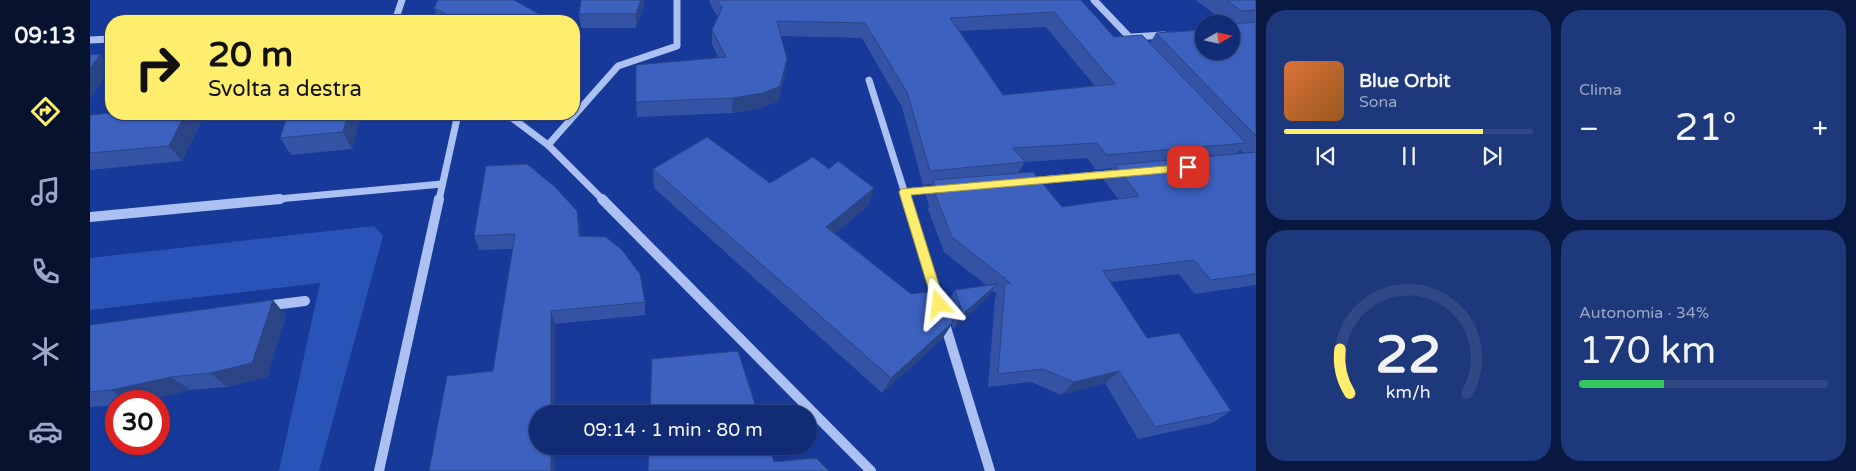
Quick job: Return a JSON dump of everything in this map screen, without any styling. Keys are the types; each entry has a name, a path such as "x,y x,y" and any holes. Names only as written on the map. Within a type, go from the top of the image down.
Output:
{"street":[{"path":"397,15 402,0"},
{"path":"580,109 618,66 677,46 677,0"},
{"path":"1094,0 1143,52"},
{"path":"1129,37 1176,34"},
{"path":"90,40 105,39"},
{"path":"869,80 990,471"},
{"path":"379,471 457,120"},
{"path":"515,120 548,145 872,471"},
{"path":"548,145 570,120"},
{"path":"1021,182 1128,172"},
{"path":"90,217 442,184"},
{"path":"904,192 953,188"},
{"path":"258,307 305,301"}],"shaded area":[{"path":"374,226 383,236 319,471 279,471 320,283 90,310 90,258"}],"building":[{"path":"438,0 514,0 540,15 447,15 434,8"},
{"path":"581,0 641,0 636,14 579,14"},
{"path":"717,0 1081,0 1114,37 1142,35 1246,143 1106,155 1097,143 1013,148 1025,162 930,171 907,92 865,23 777,21 787,59 780,86 763,93 733,98 636,102 636,65 726,57 712,30 722,8","holes":["1054,12 1115,84 1003,95 950,18"]},
{"path":"1227,0 1256,0 1256,10 1241,11"},
{"path":"1256,22 1256,136 1156,33 1195,30 1195,60 1240,60 1240,23"},
{"path":"100,54 90,69 90,55"},
{"path":"105,114 105,120 182,120 169,146 90,153 90,115"},
{"path":"286,120 346,120 343,132 280,138"},
{"path":"707,137 770,183 813,157 829,169 838,161 874,188 826,227 911,294 942,290 953,322 891,378 653,169"},
{"path":"1256,152 1256,274 1211,280 1194,260 1103,271 1147,338 1179,333 1231,411 1155,427 1119,371 1074,382 1043,369 998,374 1005,284 1010,283 1005,277 952,237 935,194 937,194 933,180 1033,172 1062,207 1139,196 1115,165"},
{"path":"527,164 555,187 577,211 579,236 606,237 622,250 640,274 645,302 551,311 551,405 529,405 529,455 551,455 551,471 429,471 447,376 493,371 515,234 474,236 486,166"},
{"path":"997,284 963,314 955,290"},
{"path":"273,300 252,363 210,373 171,377 111,390 90,392 90,325"},
{"path":"738,351 755,405 650,405 652,359"},
{"path":"649,455 772,455 774,462 816,458 829,471 648,471"}],"route":[{"path":"939,304 904,192 1188,167"}]}
